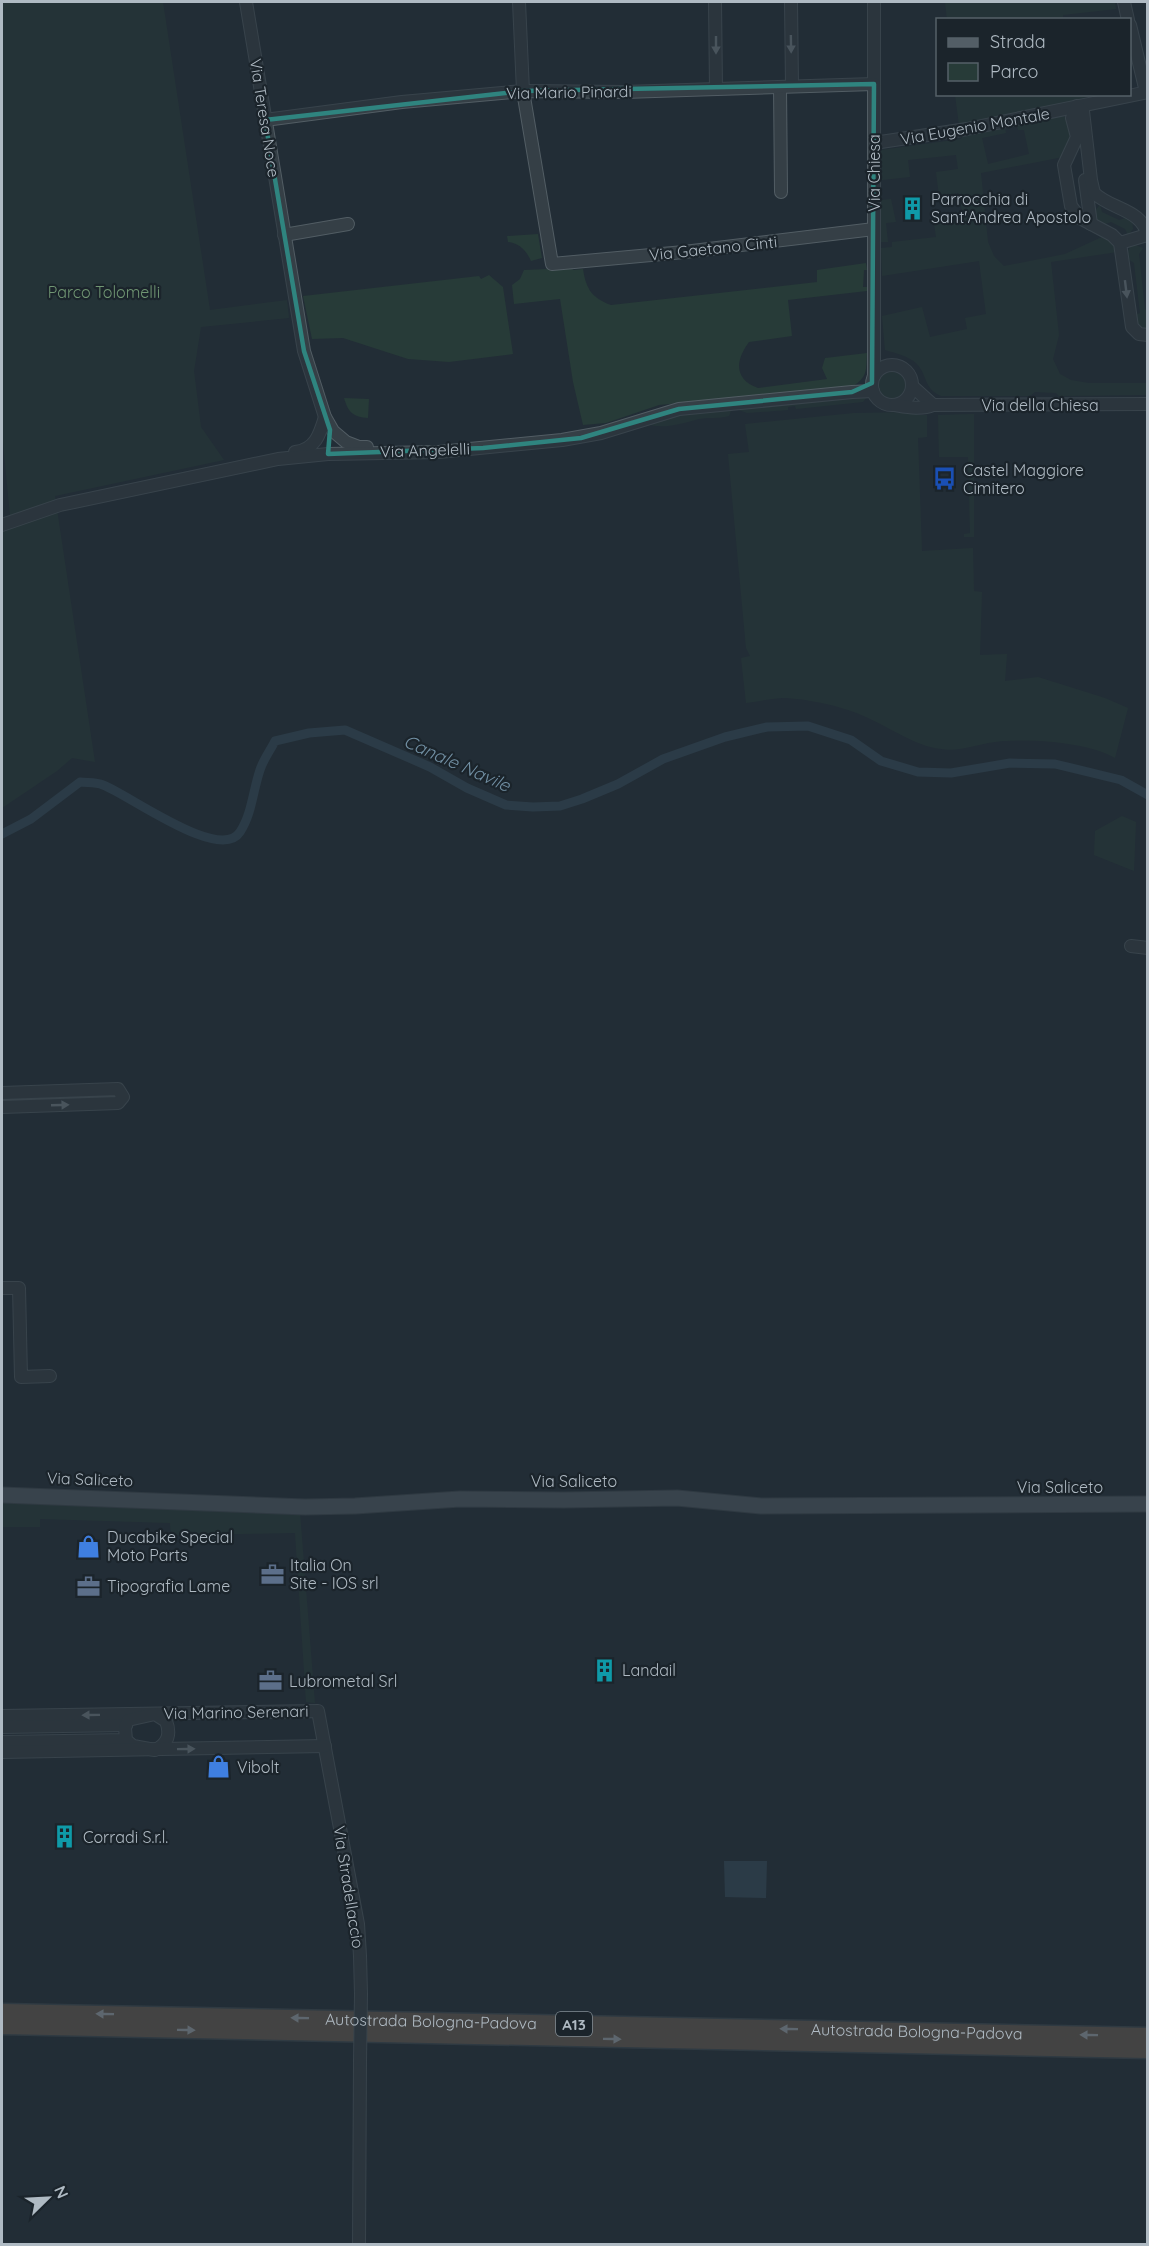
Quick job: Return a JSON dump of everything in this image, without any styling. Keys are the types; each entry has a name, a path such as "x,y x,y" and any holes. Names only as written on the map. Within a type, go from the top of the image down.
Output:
{"highway":[{"name":"Autostrada Bologna-Padova","path":"2,2012 1148,2036"},
{"name":"Autostrada Bologna-Padova","path":"2,2026 1148,2050"}],"main road":[{"name":"Via Saliceto","path":"2,1495 305,1507 460,1499 677,1498 761,1506 1148,1504"}],"street":[{"name":"Via Teresa Noce","path":"246,2 304,351 326,423 325,448 328,454"},
{"path":"519,2 523,91"},
{"path":"715,2 716,89"},
{"path":"781,192 791,2"},
{"name":"Via Chiesa","path":"873,383 874,2"},
{"path":"1124,2 1128,18"},
{"name":"Via Eugenio Montale","path":"1131,29 1147,92 1131,95"},
{"name":"Via Mario Pinardi","path":"265,120 402,102 523,91 624,92 874,84"},
{"name":"Via Gaetano Cinti","path":"523,91 552,264 684,252 874,229"},
{"name":"Via Eugenio Montale","path":"874,144 967,129 1127,96"},
{"path":"1091,219 1072,118 1077,106 1083,111 1093,189 1104,200 1138,218 1147,236 1119,243"},
{"path":"1077,137 1065,160 1068,198 1075,213 1091,219 1119,243 1132,327 1138,334 1148,334"},
{"path":"1091,219 1093,204 1104,200"},
{"path":"284,235 348,224"},
{"path":"874,344 879,355 889,365"},
{"path":"889,365 901,366 906,370 910,375 912,386 907,398 895,405 881,402 873,383 883,367 889,365"},
{"name":"Via Angelelli","path":"2,525 60,505 300,456 430,452 581,438 679,410 852,392 873,383"},
{"path":"912,386 933,405"},
{"name":"Via della Chiesa","path":"895,405 928,407 933,405 1148,404"},
{"path":"258,464 261,460 274,456 303,451 316,442 326,423 346,442 359,447 393,446 430,452"},
{"path":"1131,946 1148,948"},
{"path":"2,1093 118,1089 123,1097 118,1103 2,1107"},
{"path":"2,1288 19,1288 21,1377 50,1376"},
{"name":"Via Marino Serenari","path":"2,1716 318,1711"},
{"name":"Via Stradellaccio","path":"318,1711 358,1924 359,2244"},
{"name":"Via Marino Serenari","path":"2,1727 126,1725 132,1718 155,1714 166,1721 169,1732 164,1744 155,1750"},
{"path":"126,1725 126,1740"},
{"path":"2,1742 126,1740 133,1746 155,1750"},
{"path":"2,1752 325,1746"}],"highlighted area":[{"path":"874,84 872,383 852,392 679,409 581,438 483,448 328,454 330,430 304,351 265,120 523,91"}],"green space":[{"name":"Parco Tolomelli","path":"2,2 163,2 210,310 287,300 289,318 201,327 194,371 201,427 224,460 55,496 95,762 72,758 57,771 2,808 2,530 11,526 2,432"},
{"path":"945,2 1115,2 1116,9 1063,15 1063,18 947,18"},
{"path":"955,96 1091,96 1056,105 959,125"},
{"path":"1058,116 1068,117 1073,135 1063,157 981,173 988,242 994,256 1004,266 1065,254 1104,236 1112,242 1117,252 1051,262 1059,335 1053,359 1060,374 1071,380 1089,383 1147,383 1147,395 1059,396 1056,393 1035,392 1030,396 941,396 931,389 916,363 885,350 882,316 922,307 930,337 967,329 965,318 986,314 979,261 882,276 881,248 892,247 892,242 936,237 933,216 962,211 958,193 939,196 936,172 958,169 956,155 908,160 910,177 882,180 881,150 961,139 1005,128 1006,133 982,138 988,164 1029,154 1024,130 1018,130 1017,125"},
{"path":"891,199 896,222 886,223 888,242 881,242 881,200"},
{"path":"1100,205 1102,212 1119,220 1132,218 1133,229 1128,235 1125,229 1111,222 1098,224 1092,214"},
{"path":"538,234 542,258 531,261 522,248 508,242 507,236"},
{"path":"1135,245 1143,248 1139,254 1147,311 1147,328 1138,328 1133,316 1140,313 1134,263 1125,257 1130,247"},
{"path":"866,263 867,270 864,270 863,287 867,287 867,291 788,300 792,336 749,342 739,363 744,380 758,388 827,379 822,368 825,358 867,353 866,369 857,384 851,387 659,405 606,423 583,425 573,382 560,299 514,304 512,285 520,279 524,270 583,269 591,292 611,305 817,282 817,270"},
{"path":"489,275 503,287 513,354 449,362 408,359 343,338 312,339 303,296 479,276 481,279"},
{"path":"892,372 901,376 905,385 901,394 892,398 883,394 879,385 883,376"},
{"path":"868,396 863,402 796,409 795,406 788,407 788,410 747,413 736,409"},
{"path":"344,398 369,399 368,418 352,413"},
{"path":"736,409 731,411 729,416 699,419 675,425 656,426 649,423 686,414"},
{"path":"917,412 917,415 927,415 927,437 918,438 922,551 973,548 974,591 982,592 980,655 1007,654 1005,681 1038,677 1105,698 1128,708 1115,758 1089,748 1040,741 1008,741 941,749 912,740 857,713 825,704 782,698 746,703 741,658 750,656 746,648 728,454 749,452 745,424 854,413"},
{"path":"974,414 974,537 964,537 964,534 970,533 968,457 939,457 938,415"},
{"path":"1122,816 1136,822 1134,871 1094,855 1095,831"},
{"path":"2,1501 300,1512 315,1703 306,1702 295,1533 171,1535 170,1523 40,1519 40,1527 2,1527"}],"water":[{"path":"724,1861 767,1861 766,1898 725,1897"}],"waterway":[{"name":"Canale Navile","path":"2,834 31,819 80,782 103,785 173,824 194,833 214,839 229,839 240,832 244,825 261,766 275,741 309,733 345,730 430,767 467,788 506,805 560,806 618,784 663,759 725,737 767,727 808,726 851,740 881,761 918,772 951,773 1010,763 1055,764 1121,780 1148,795"}],"place":[{"name":"Parrocchia di Sant'Andrea Apostolo","path":"913,208"},
{"name":"Castel Maggiore Cimitero","path":"945,479"},
{"name":"Ducabike Special Moto Parts","path":"89,1546"},
{"name":"Italia On Site - IOS srl","path":"272,1574"},
{"name":"Tipografia Lame","path":"89,1586"},
{"name":"Landail","path":"604,1670"},
{"name":"Lubrometal Srl","path":"271,1681"},
{"name":"Vibolt","path":"219,1767"},
{"name":"Corradi S.r.l.","path":"65,1837"}]}
